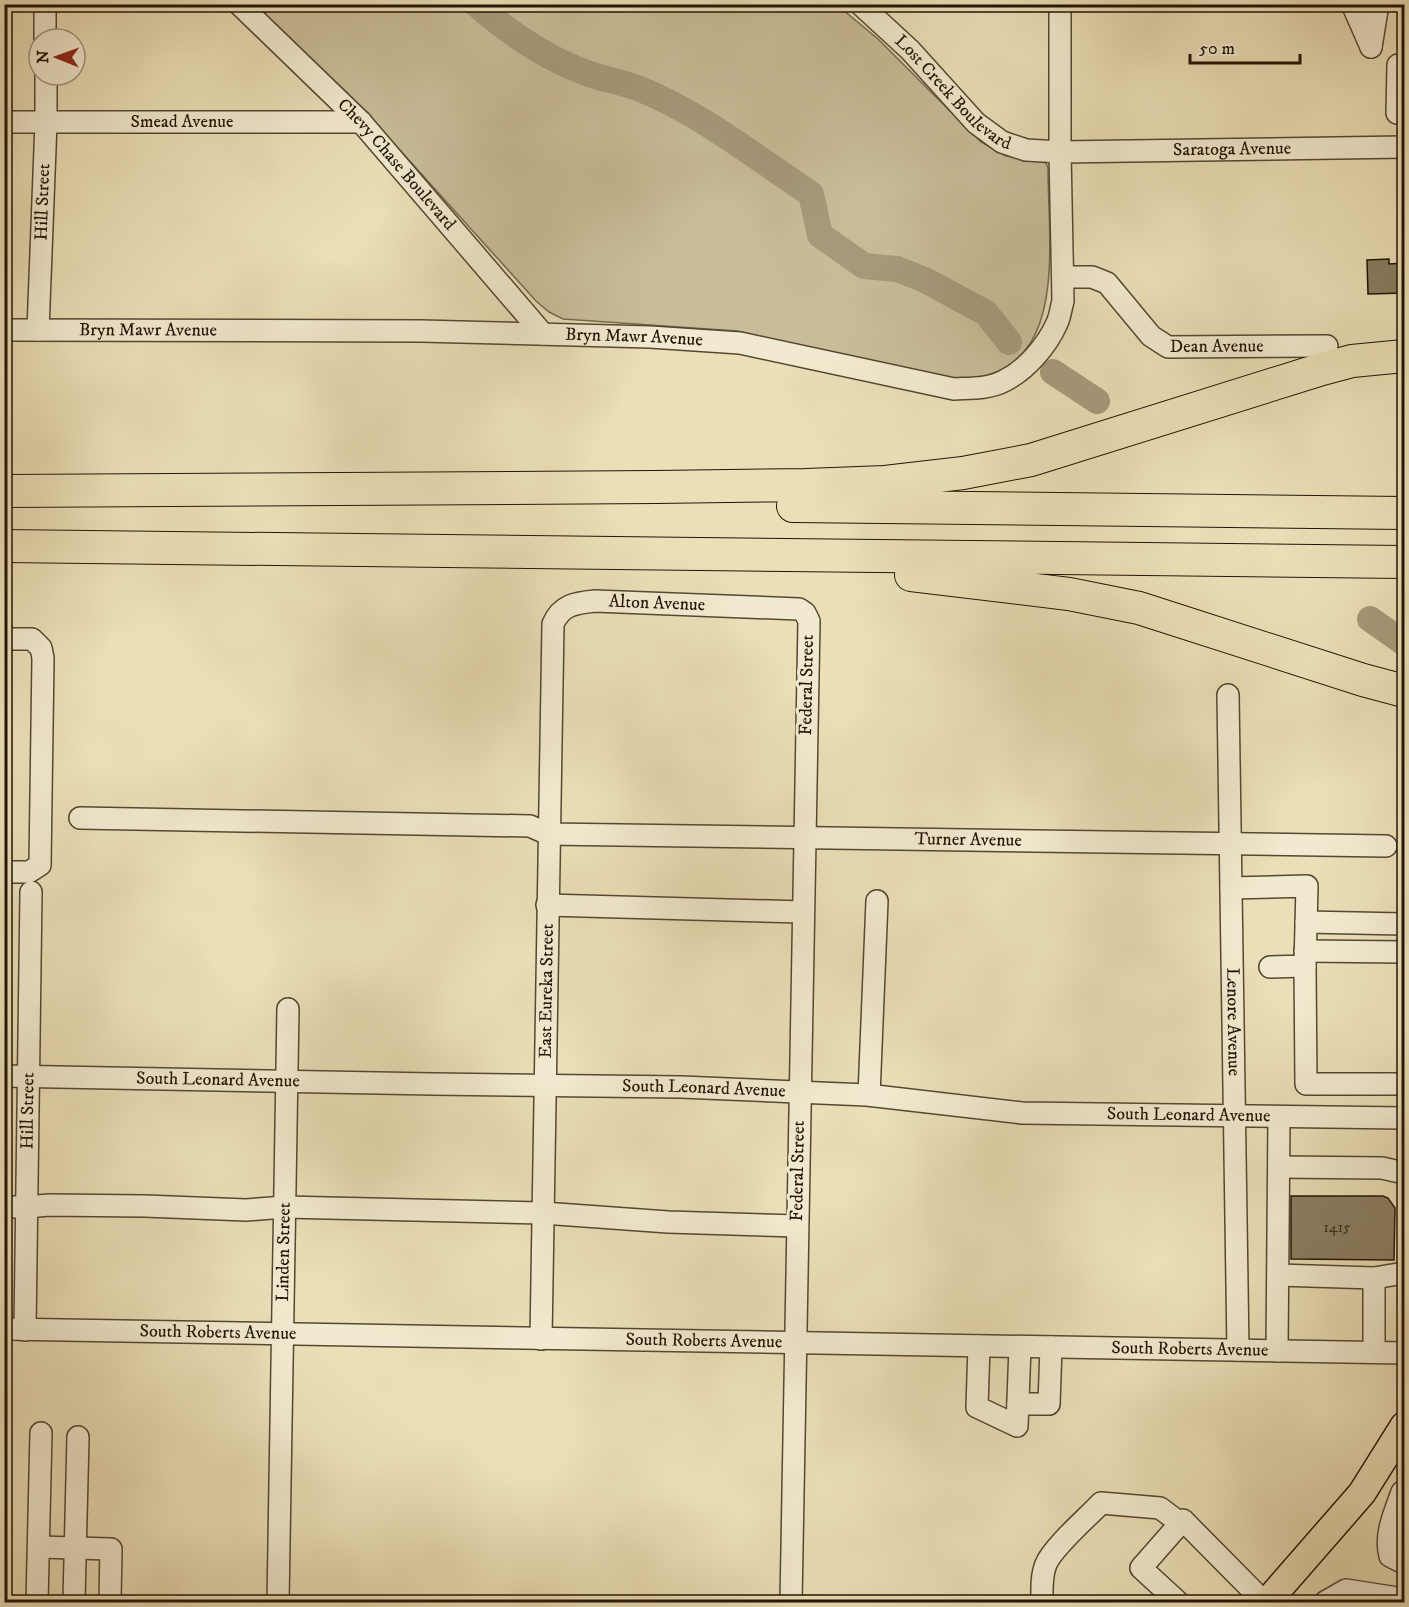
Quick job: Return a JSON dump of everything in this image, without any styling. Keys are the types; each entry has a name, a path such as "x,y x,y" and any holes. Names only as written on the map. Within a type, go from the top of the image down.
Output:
{"highway":[{"path":"4,491 644,487 885,482 963,473 1032,460 1322,369 1352,361 1404,356"},
{"path":"4,497 1404,513"},
{"path":"4,546 1404,562"},
{"path":"465,552 473,557 534,564 870,571 1069,594 1139,608 1404,691"}],"main road":[{"path":"1266,1602 1331,1531 1371,1480 1404,1426"}],"street":[{"path":"45,4 45,27"},
{"name":"Chevy Chase Boulevard","path":"239,4 361,122 543,334"},
{"name":"Lost Creek Boulevard","path":"860,4 910,50 976,123 1002,142 1026,150 1060,152"},
{"name":"Bryn Mawr Avenue","path":"4,330 421,331 650,337 740,343 954,389 979,388 1003,382 1024,367 1043,346 1057,323 1063,301 1060,4"},
{"path":"1352,4 1371,47"},
{"path":"1359,4 1371,47"},
{"path":"1366,4 1371,47"},
{"path":"1371,47 1372,4"},
{"path":"1371,47 1378,4"},
{"path":"1397,113 1398,65 1404,65"},
{"name":"Hill Street","path":"38,330 46,87"},
{"name":"Smead Avenue","path":"4,122 156,120 361,122"},
{"name":"Saratoga Avenue","path":"1060,152 1404,147"},
{"name":"Dean Avenue","path":"1063,277 1092,277 1107,283 1151,336 1168,347 1327,346"},
{"name":"Alton Avenue","path":"551,642 556,616 562,608 578,603 595,601 790,607"},
{"name":"Federal Street","path":"790,607 805,613 808,621 791,1602"},
{"path":"4,639 32,639 41,648 43,658 40,865 29,872 4,872"},
{"name":"East Eureka Street","path":"541,1339 551,642"},
{"name":"Lenore Avenue","path":"1228,695 1238,1350"},
{"name":"Turner Avenue","path":"80,818 530,826 548,834 1386,846"},
{"path":"1231,888 1307,886 1306,1084 1404,1084"},
{"name":"Hill Street","path":"15,1329 27,1207 31,892"},
{"path":"869,1095 877,901"},
{"path":"547,905 803,912"},
{"path":"1306,922 1404,924"},
{"path":"1270,967 1305,959 1404,952"},
{"name":"Linden Street","path":"278,1602 288,1009"},
{"name":"South Leonard Avenue","path":"4,1076 681,1087 869,1095 1022,1113 1404,1118"},
{"path":"1313,1085 1314,1117"},
{"path":"1277,1351 1280,1117"},
{"path":"1279,1167 1382,1168 1404,1173"},
{"path":"4,1207 49,1205 246,1209 285,1207 543,1213 668,1222 797,1226"},
{"path":"1278,1275 1374,1278 1404,1273"},
{"path":"1374,1278 1374,1352"},
{"name":"South Roberts Avenue","path":"15,1329 1404,1353"},
{"path":"979,1346 977,1407 1017,1426 1020,1347"},
{"path":"1018,1404 1049,1404 1051,1347"},
{"path":"37,1602 41,1433"},
{"path":"74,1600 78,1437"},
{"path":"1371,1480 1403,1492 1392,1521 1388,1548 1390,1556 1404,1563"},
{"path":"1042,1602 1041,1586 1046,1564 1052,1553 1101,1503 1160,1508 1180,1523"},
{"path":"1178,1602 1141,1568 1183,1520 1266,1602"},
{"path":"39,1548 111,1549 110,1599"},
{"path":"1326,1601 1346,1590 1404,1599"}],"shaded area":[{"path":"250,5 837,5 878,39 981,142 1006,156 1046,163 1050,236 1049,272 1044,306 1034,336 1016,360 988,375 948,379 737,331 563,319 549,312 536,301 370,117"}],"building":[{"path":"1389,259 1389,264 1404,263 1404,293 1368,294 1367,260"},
{"path":"1291,1196 1383,1196 1388,1198 1395,1208 1394,1260 1291,1259"}],"waterway":[{"path":"476,4 514,34 555,59 591,74 640,89 706,124 811,194 820,235 864,266 897,269 925,280 986,313 1009,342"},
{"path":"1053,372 1097,401"},
{"path":"1370,619 1404,643"}]}
